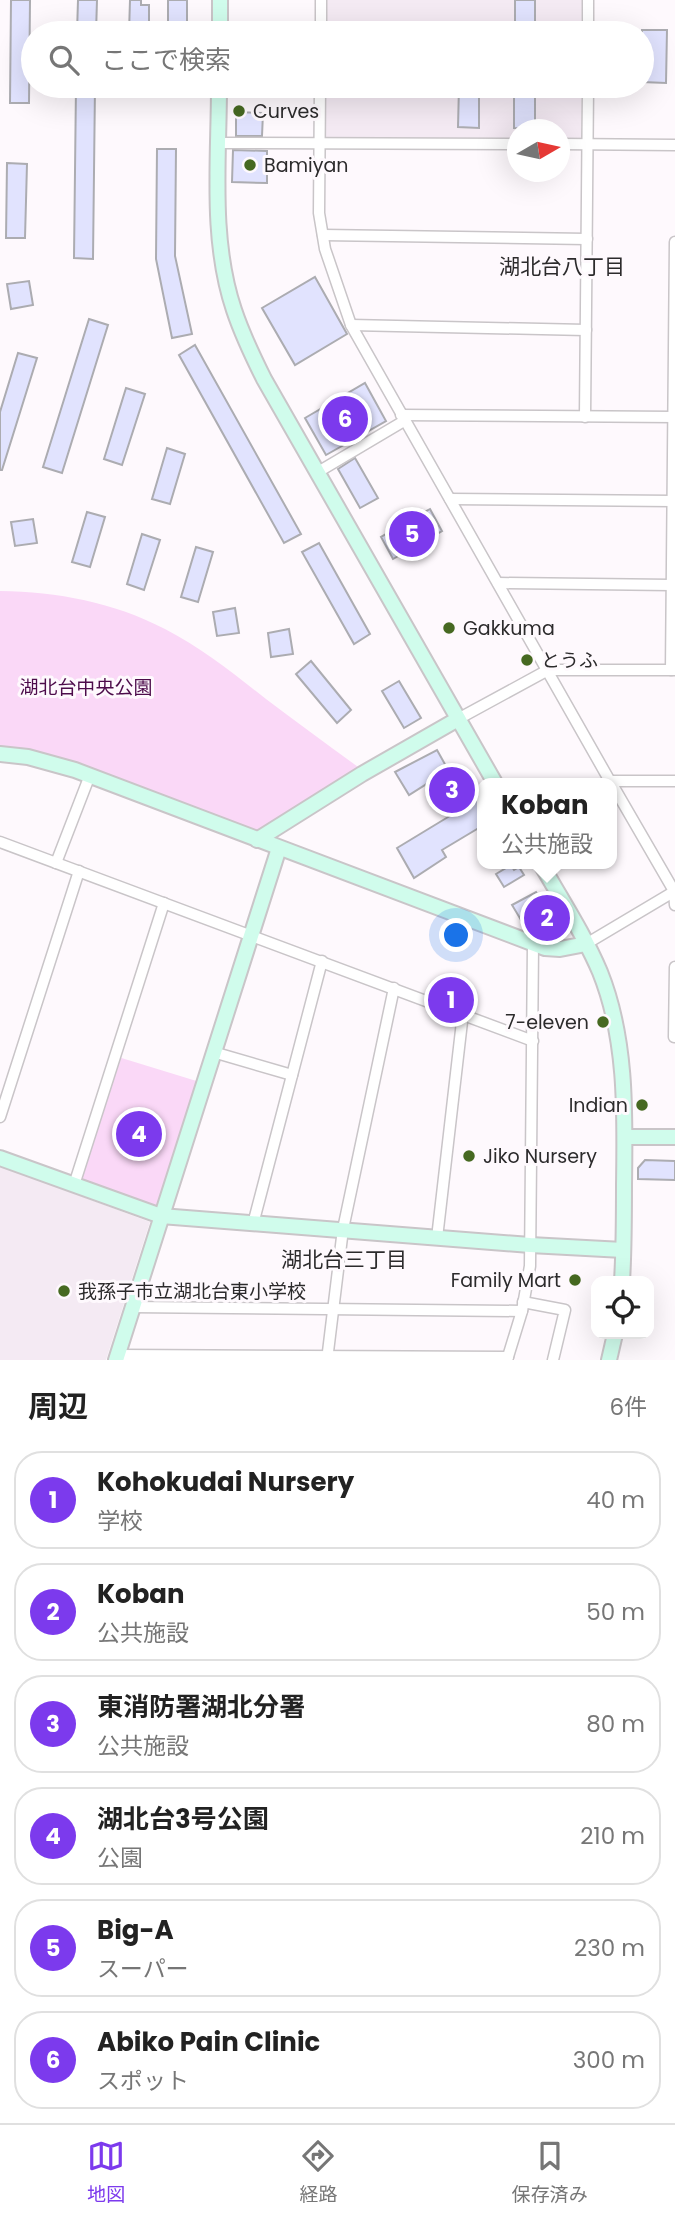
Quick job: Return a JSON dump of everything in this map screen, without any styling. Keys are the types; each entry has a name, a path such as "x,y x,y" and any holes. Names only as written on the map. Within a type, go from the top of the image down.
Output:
{"street":[{"path":"220,0 220,21"},
{"path":"321,0 321,21"},
{"path":"588,0 588,21"},
{"path":"219,98 218,215 223,265 233,308 246,344 492,778"},
{"path":"320,98 319,213 325,249 351,325 608,778"},
{"path":"585,417 588,98"},
{"path":"219,143 507,144"},
{"path":"570,144 675,145"},
{"path":"323,235 587,239"},
{"path":"257,840 362,774 548,670 673,670 671,585 675,242"},
{"path":"351,325 586,330"},
{"path":"317,472 402,418 674,417"},
{"path":"450,499 673,500"},
{"path":"498,583 671,585"},
{"path":"0,754 28,757 90,775 533,944 560,949 586,944 674,891"},
{"path":"56,863 90,775"},
{"path":"617,783 675,781"},
{"path":"617,793 674,891 675,905"},
{"path":"0,842 533,1041"},
{"path":"279,848 117,1357 508,1359 523,1306 530,1266 533,944"},
{"path":"544,869 586,944 606,992 618,1037 625,1137 622,1276"},
{"path":"0,1117 79,871"},
{"path":"74,1185 164,903"},
{"path":"253,1224 321,961"},
{"path":"674,1038 675,967"},
{"path":"328,1358 342,1229 394,988"},
{"path":"437,1238 463,1013"},
{"path":"213,1052 292,1075"},
{"path":"625,1137 675,1137"},
{"path":"0,1157 161,1216 623,1250"},
{"path":"132,1307 333,1310 523,1306 565,1310 553,1360"},
{"path":"609,1360 614,1339"}],"shaded area":[{"path":"326,0 582,0 581,21 325,21"},
{"path":"325,98 581,98 581,140 570,139 570,119 507,119 507,139 325,138"},
{"name":"我孫子市立湖北台東小学校","path":"0,1166 150,1222 106,1360 0,1360"}],"green space":[{"name":"湖北台中央公園","path":"0,591 85,600 125,612 165,629 192,644 365,772 257,840 75,770 0,754"},
{"path":"115,1056 203,1083 161,1216 74,1185"}],"building":[{"path":"11,0 30,0 30,21 21,21 21,98 29,98 29,103 10,103"},
{"path":"78,0 97,0 96,21 77,21"},
{"path":"130,0 141,0 141,5 149,5 149,21 129,21"},
{"path":"168,0 187,0 187,21 168,21"},
{"path":"515,0 535,0 535,21 515,21"},
{"path":"654,30 667,30 666,83 654,82"},
{"path":"76,98 95,98 93,259 74,258"},
{"path":"459,98 479,98 479,128 458,127"},
{"path":"514,98 535,98 535,119 514,119"},
{"path":"236,112 263,113 262,136 236,136"},
{"path":"157,149 176,149 175,256 192,334 172,338 156,259"},
{"name":"Bamiyan","path":"233,150 267,151 267,183 232,182"},
{"path":"7,163 27,164 25,238 6,238"},
{"path":"315,277 347,334 295,365 262,308"},
{"path":"29,281 33,305 11,309 7,284"},
{"path":"89,319 108,325 62,473 43,467"},
{"path":"195,345 301,534 284,543 179,355"},
{"path":"18,353 37,358 0,470 0,412"},
{"path":"365,383 386,421 326,455 305,418"},
{"path":"126,388 145,394 122,465 104,459"},
{"path":"167,448 185,454 170,504 152,499"},
{"path":"355,458 378,498 360,508 338,469"},
{"path":"430,509 442,531 393,559 381,537"},
{"path":"87,512 105,517 90,567 72,562"},
{"path":"33,519 37,543 15,546 11,522"},
{"path":"142,534 160,540 144,590 127,584"},
{"path":"319,543 370,634 354,644 302,552"},
{"path":"196,547 213,552 198,602 181,597"},
{"path":"235,608 239,633 217,636 213,612"},
{"path":"289,629 293,654 271,657 268,633"},
{"path":"311,661 351,710 337,723 296,674"},
{"path":"399,681 421,718 404,728 382,691"},
{"path":"437,750 451,775 456,772 473,801 477,799 477,829 442,850 446,857 414,878 397,848 453,814 433,780 409,795 395,772"},
{"path":"504,869 520,869 524,875 504,887 496,874"},
{"path":"536,892 554,922 546,927 537,911 521,920 512,905"},
{"path":"645,1160 675,1161 675,1180 638,1179 638,1168"}],"place":[{"name":"Curves","path":"239,111"},
{"name":"Bamiyan","path":"250,165"},
{"name":"Abiko Pain Clinic","path":"345,419"},
{"name":"Big-A","path":"412,534"},
{"name":"Gakkuma","path":"449,628"},
{"name":"とうふ","path":"527,660"},
{"name":"東消防署湖北分署","path":"452,790"},
{"name":"Koban","path":"547,918"},
{"name":"Kohokudai Nursery","path":"451,1000"},
{"name":"7-eleven","path":"603,1022"},
{"name":"Indian","path":"642,1105"},
{"name":"湖北台3号公園","path":"139,1134"},
{"name":"Jiko Nursery","path":"469,1156"},
{"name":"Family Mart","path":"575,1280"},
{"name":"我孫子市立湖北台東小学校","path":"64,1291"}],"district":[{"name":"湖北台八丁目","path":"562,267"},
{"name":"湖北台三丁目","path":"344,1260"}]}
